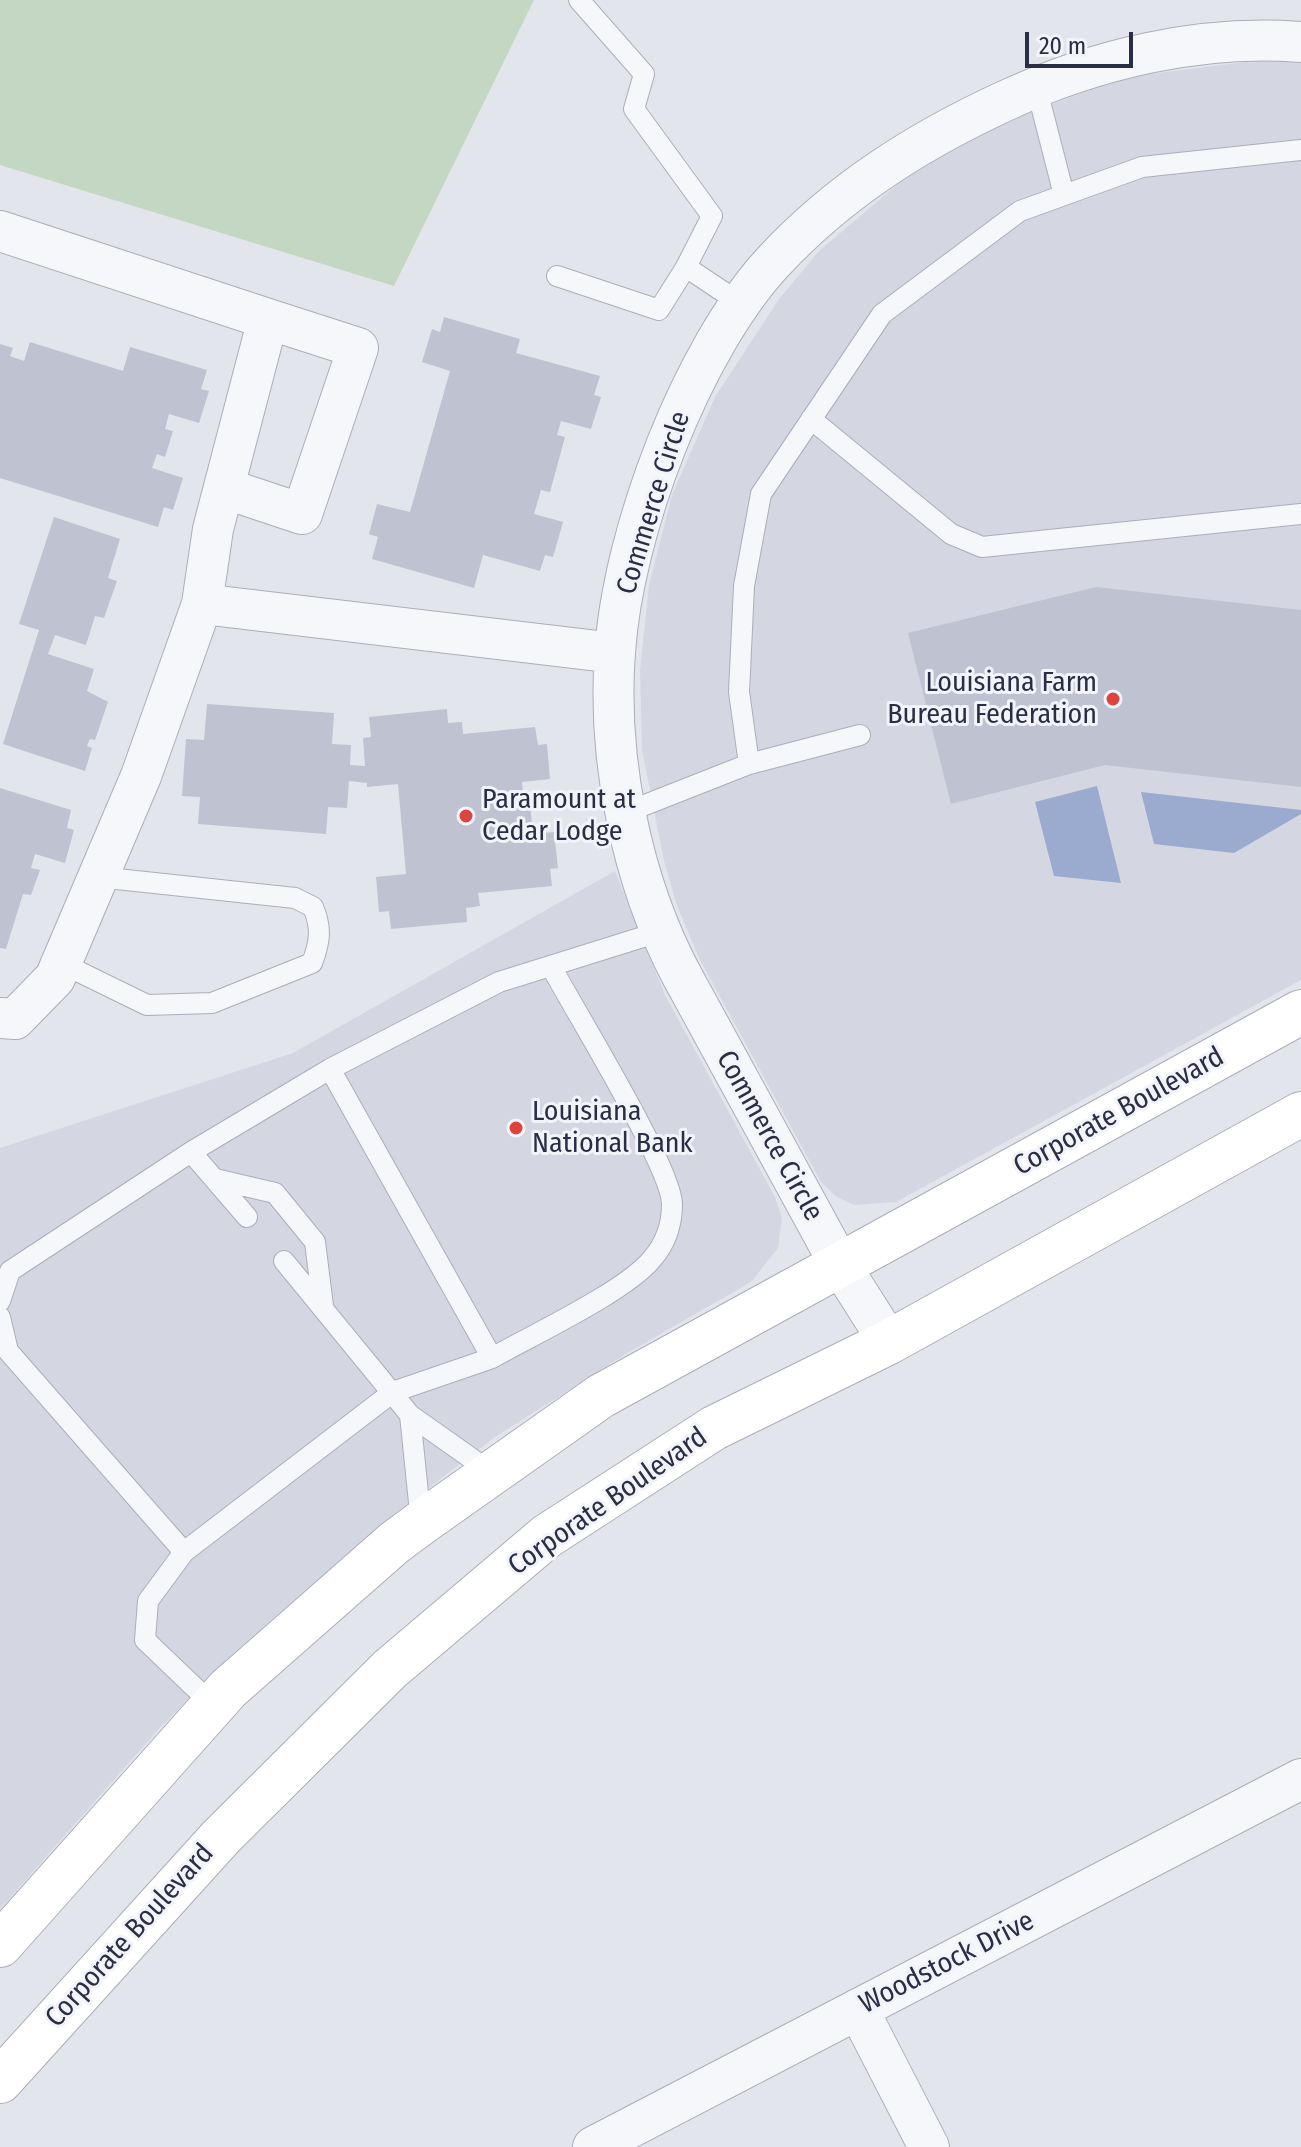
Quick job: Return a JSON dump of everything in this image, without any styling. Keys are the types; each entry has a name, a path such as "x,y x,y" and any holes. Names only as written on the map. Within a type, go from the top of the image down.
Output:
{"street":[{"name":"Commerce Circle","path":"889,1342 840,1265 659,932 627,812 616,735 615,653 634,549 670,433 700,368 740,303 773,262 849,190 938,132 1036,86 1127,56 1207,45 1301,42"},
{"path":"0,231 358,348 302,514 224,488"},
{"path":"0,1018 15,1019 55,978 141,776 202,604 213,529 268,319"},
{"path":"202,604 615,653"},
{"name":"Corporate Boulevard","path":"0,1945 213,1705 394,1543 421,1523 601,1396 1301,1012"},
{"name":"Corporate Boulevard","path":"0,2081 244,1814 390,1669 547,1536 714,1428 889,1342 1301,1114"},
{"name":"Woodstock Drive","path":"593,2147 1301,1779"},
{"path":"858,2009 929,2147"}],"lane":[{"path":"557,276 659,310 686,267 712,216 634,109 644,74 579,0"},
{"path":"1036,86 1064,195"},
{"path":"749,764 739,692 747,571 761,494 882,314 1020,211 1142,167 1301,150"},
{"path":"686,267 740,303"},
{"path":"811,419 951,534 982,547 1301,514"},
{"path":"627,812 749,764 860,735"},
{"path":"61,963 147,1005 212,1003 312,963 319,946 321,925 313,907 295,898 98,877"},
{"path":"0,1301 10,1271 191,1152 330,1069 499,982 659,932"},
{"path":"213,1705 145,1640 148,1601 184,1552 393,1392 492,1358 601,1297 651,1261 668,1236 672,1201 657,1161 551,966"},
{"path":"330,1069 492,1358"},
{"path":"191,1152 247,1217"},
{"path":"215,1179 275,1193 315,1242 323,1306"},
{"path":"284,1261 410,1415 492,1473"},
{"path":"0,1317 8,1351 184,1552"},
{"path":"410,1415 421,1523"}],"shaded area":[{"path":"1261,60 1301,62 1301,980 896,1202 854,1205 837,1197 821,1182 700,960 677,906 664,861 642,750 640,670 649,585 672,495 715,397 779,299 819,251 912,172 968,137 1100,86 1150,74"},
{"path":"615,871 665,995 775,1197 782,1218 778,1248 751,1282 624,1355 495,1437 396,1513 236,1651 157,1731 0,1909 0,1148 293,1053"}],"green space":[{"path":"0,0 534,0 394,286 0,165"}],"water":[{"path":"1097,786 1121,883 1054,876 1035,802"},
{"path":"1141,792 1301,810 1301,814 1234,853 1154,844"}],"building":[{"path":"444,317 520,339 516,353 600,376 594,395 601,397 591,429 561,421 557,435 565,437 550,492 541,490 534,514 563,522 553,557 545,555 540,571 483,555 474,588 372,559 378,537 369,534 377,504 410,512 450,371 422,362 432,329 440,332"},
{"path":"30,342 123,371 130,347 207,370 201,389 209,391 199,423 169,414 165,429 173,431 165,457 157,454 152,468 183,478 173,510 164,507 158,527 0,478 0,344 13,348 10,356 24,361"},
{"path":"54,517 120,539 108,578 117,581 104,618 95,616 86,645 55,635 48,654 94,669 87,691 108,702 95,740 90,739 87,746 92,748 85,771 3,744 39,630 19,624"},
{"name":"Louisiana Farm Bureau Federation","path":"1096,587 1301,610 1301,787 1105,765 951,804 908,633"},
{"name":"Paramount at Cedar Lodge","path":"207,704 334,713 332,744 351,745 350,765 365,766 363,738 371,737 369,717 447,709 448,723 462,722 463,734 535,727 538,745 547,744 550,779 522,782 523,795 529,794 533,834 554,832 558,868 550,869 552,886 478,893 480,906 466,908 467,922 391,929 389,911 379,912 376,877 406,874 398,784 367,787 367,783 349,781 347,808 328,807 326,834 198,824 200,797 182,796 186,739 204,740"},
{"path":"0,788 71,810 67,828 74,830 65,863 35,854 31,868 40,870 31,895 23,894 6,949 0,948"}],"place":[{"name":"Louisiana Farm Bureau Federation","path":"1113,699"},
{"name":"Paramount at Cedar Lodge","path":"466,816"},
{"name":"Louisiana National Bank","path":"516,1128"}]}
